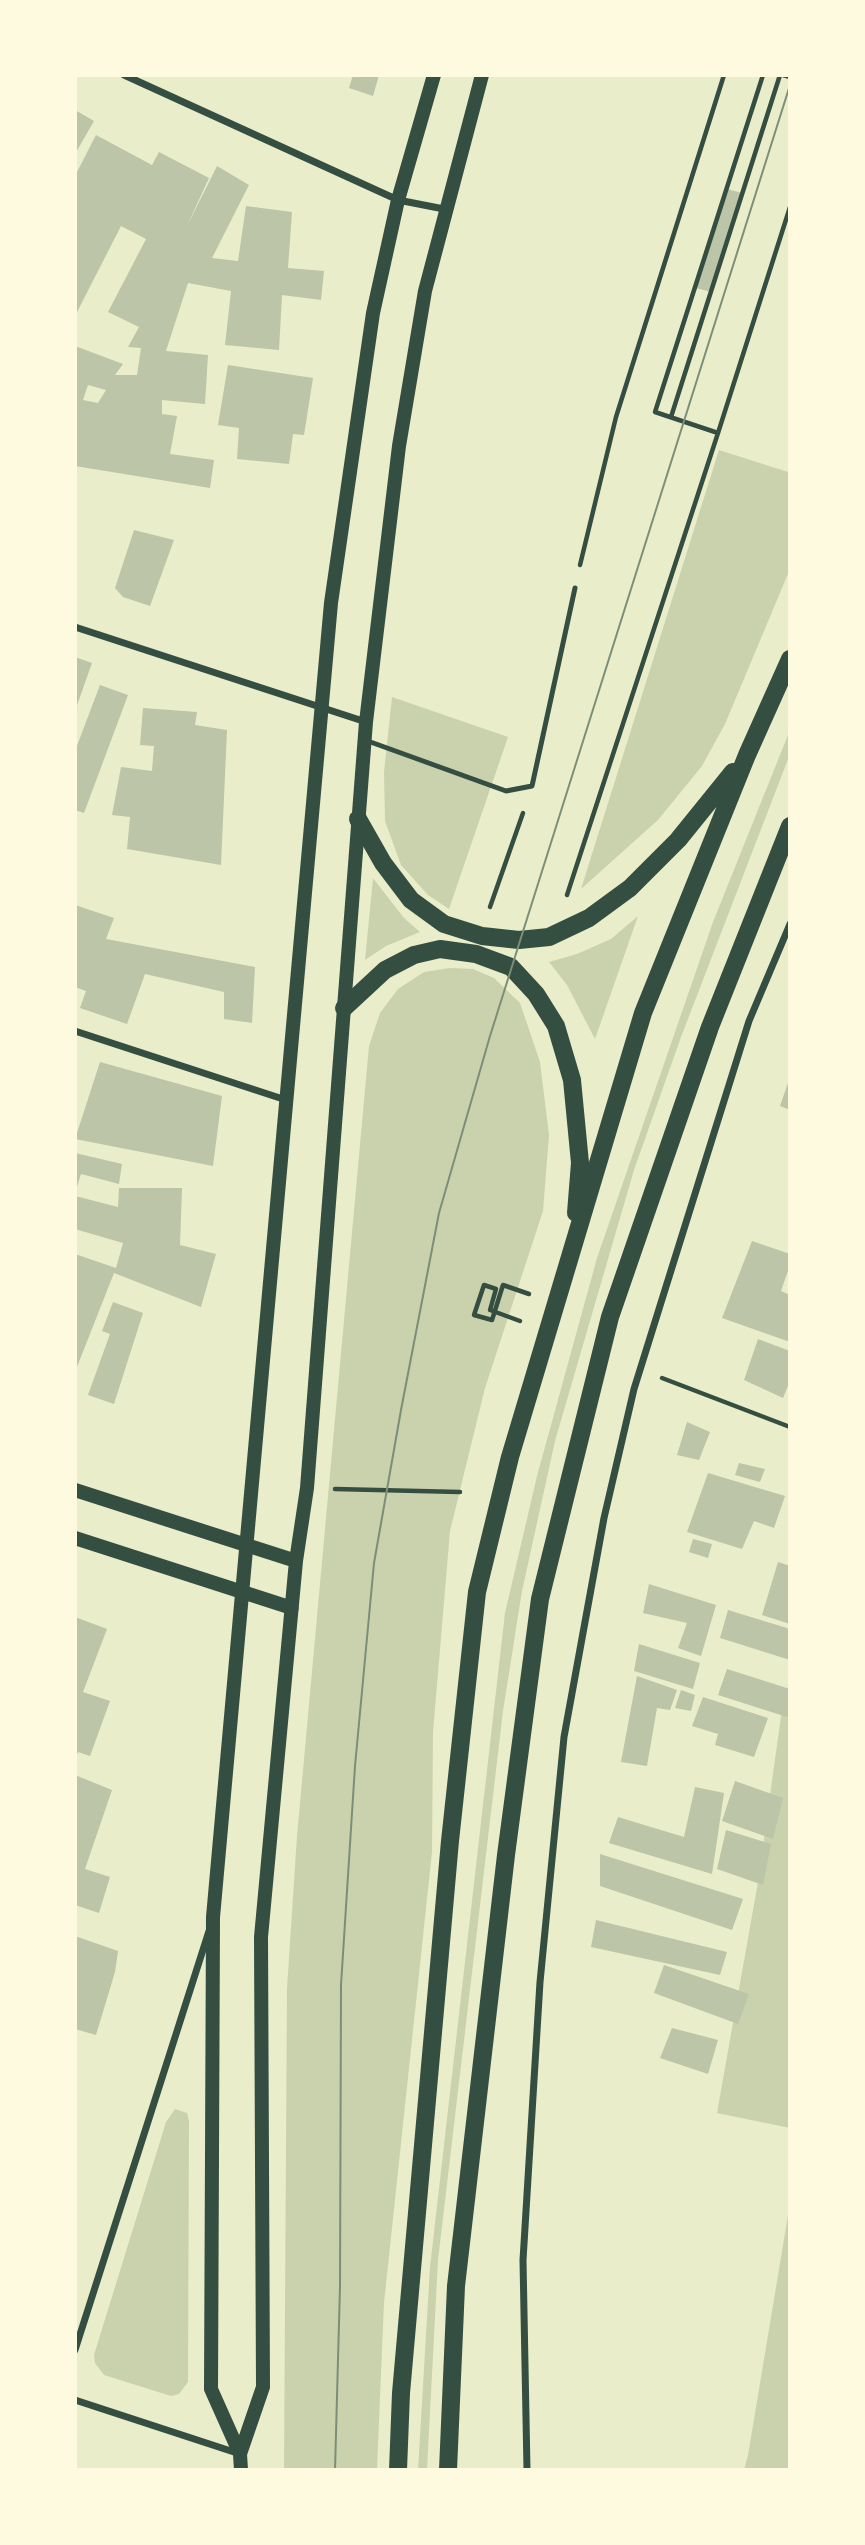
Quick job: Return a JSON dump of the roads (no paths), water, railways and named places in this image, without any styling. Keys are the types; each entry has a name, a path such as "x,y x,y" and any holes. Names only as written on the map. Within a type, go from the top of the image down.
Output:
{"main road":[{"path":"240,2454 211,2389 213,1917 331,603 373,313 398,200 435,75"},
{"path":"240,2470 240,2454 263,2387 261,1937 296,1561 307,1488 364,739 399,446 425,291 444,209 482,75"},
{"path":"398,2470 401,2393 449,1854 477,1592 510,1457 643,1013 747,755 790,659"},
{"path":"358,819 383,863 411,900 444,924 482,936 519,940 549,937 589,918 630,888 678,841 747,755"},
{"path":"448,2470 456,2286 506,1855 540,1599 610,1317 710,1027 790,826"},
{"path":"344,1008 385,971 414,955 440,949 477,954 511,967 536,994 556,1026 572,1080 580,1163 572,1252"},
{"path":"75,1490 296,1561"},
{"path":"75,1538 292,1608"}],"street":[{"path":"124,75 398,200 444,209"},
{"path":"75,627 366,722"},
{"path":"527,2470 523,2260 547,1892 567,1723 604,1518 641,1370 749,1021 790,924"},
{"path":"75,1031 287,1100"},
{"path":"75,2350 213,1917"},
{"path":"75,2400 240,2454"}],"lane":[{"path":"364,739 506,791 532,786 575,588"}],"tram line":[{"path":"335,2470 340,2286 341,1985 355,1766 374,1563 401,1410 439,1213 490,1036 790,85"}]}
